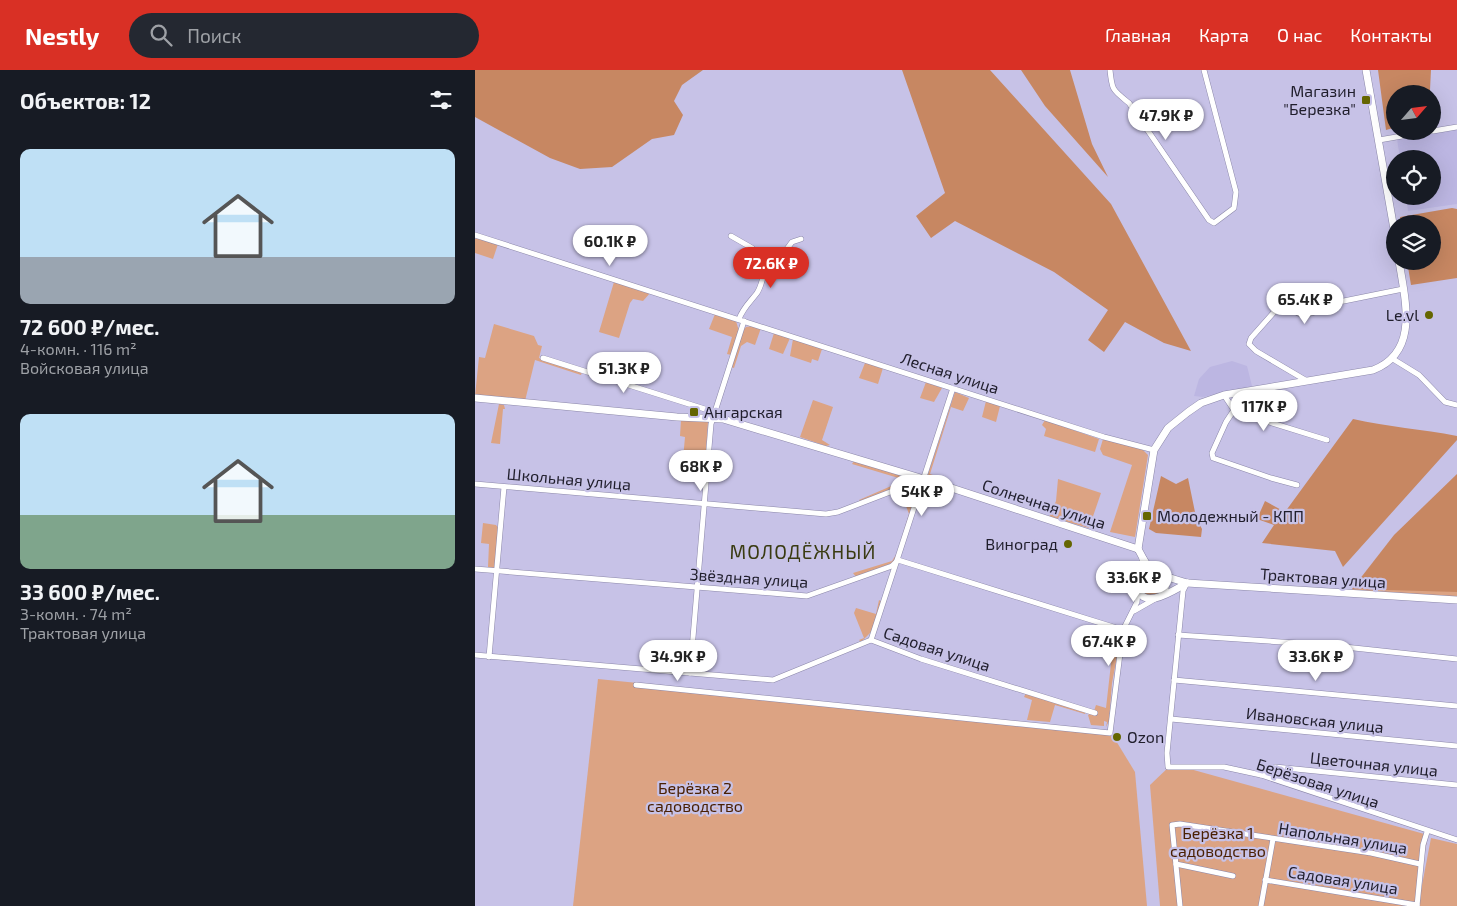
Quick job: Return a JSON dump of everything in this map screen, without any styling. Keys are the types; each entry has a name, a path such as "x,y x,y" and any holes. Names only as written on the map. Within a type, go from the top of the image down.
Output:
{"street":[{"path":"1110,70 1111,87 1116,94 1129,103 1209,220 1214,223 1228,215 1236,203 1237,192 1204,70"},
{"path":"1366,70 1392,215"},
{"path":"1441,130 1457,127"},
{"path":"1379,140 1386,139"},
{"name":"Лесная улица","path":"475,235 1104,437 1154,450"},
{"path":"731,236 752,248 767,270"},
{"path":"775,265 792,242 801,239"},
{"path":"690,673 713,417 747,302 757,292 767,270 775,265 790,262 803,264"},
{"path":"1134,611 1159,597 1166,585 1159,573 1143,558 1138,549 1154,450 1168,428 1201,403 1224,395 1373,370 1384,366 1393,359 1406,330 1400,270"},
{"path":"1307,381 1256,351 1249,344 1250,340 1283,302 1293,312 1301,315 1321,310 1324,304 1403,289"},
{"name":"Солнечная улица","path":"543,358 708,410 713,417 751,425 1138,549"},
{"path":"1393,359 1419,375 1445,402 1457,405"},
{"path":"871,640 953,388"},
{"path":"1224,395 1234,410 1327,440"},
{"path":"475,398 677,416 713,417"},
{"path":"1234,410 1211,453 1213,458 1297,485"},
{"name":"Школьная улица","path":"475,484 832,514 924,479"},
{"path":"489,656 504,487"},
{"path":"636,685 1109,732 1123,630 1134,611 1138,598 1137,589 1144,570 1143,558"},
{"path":"898,560 1123,630"},
{"name":"Звёздная улица","path":"475,569 807,596 892,566 898,560"},
{"path":"1141,575 1145,572 1159,573"},
{"name":"Трактовая улица","path":"1159,573 1187,583 1457,600"},
{"path":"1171,719 1183,591 1187,583"},
{"name":"Трактовая улица","path":"1159,597 1187,583"},
{"path":"1137,589 1146,598 1159,597"},
{"path":"1178,635 1317,644 1457,659"},
{"name":"Садовая улица","path":"475,655 773,680 871,640 921,659 1095,713"},
{"path":"1174,680 1457,706"},
{"name":"Ивановская улица","path":"1171,719 1457,746"},
{"name":"Берёзовая улица","path":"1171,719 1168,767 1224,768 1261,775 1427,832 1457,840"},
{"name":"Цветочная улица","path":"1261,775 1275,767 1457,785"},
{"name":"Напольная улица","path":"1176,864 1172,825 1180,824 1371,853 1420,864"},
{"path":"1417,906 1420,864 1427,832"},
{"path":"1261,906 1273,839"},
{"path":"1180,906 1176,864 1233,876"},
{"name":"Садовая улица","path":"1265,880 1417,906"}],"shaded area":[{"path":"475,70 703,70 682,85 674,101 683,115 674,135 652,139 612,167 580,169 550,158 475,117"},
{"path":"902,70 990,70 1111,204 1191,351 1164,343 1125,322 1104,352 1088,340 1108,310 1054,272 955,221 931,238 916,216 945,193"},
{"path":"1021,70 1070,70 1092,144 1108,177 1045,106"},
{"path":"1378,70 1431,70 1430,85 1386,85 1386,130"},
{"path":"1457,129 1457,204 1408,211 1407,205 1441,205 1441,150 1399,150 1397,140 1441,140 1441,132"},
{"path":"1452,208 1457,209 1457,278 1411,285 1408,270 1441,270 1441,215 1412,215"},
{"path":"1232,361 1247,366 1252,386 1203,397 1194,396 1199,379 1210,367"},
{"path":"1353,419 1457,436 1457,440 1343,567 1335,551 1262,543 1274,525 1257,519 1265,501 1285,512"},
{"path":"1457,474 1457,592 1352,589 1394,535"},
{"path":"1161,476 1176,484 1188,478 1196,517 1202,529 1201,537 1156,533 1149,529"}],"green space":[{"path":"475,239 498,244 493,259 475,253"},
{"path":"614,282 651,292 643,301 633,299 630,303 619,338 599,332"},
{"path":"715,314 736,321 739,331 731,355 727,354 732,337 709,329"},
{"path":"494,324 534,336 538,345 542,346 539,358 582,372 581,375 535,360 525,401 475,396 479,357 485,358"},
{"path":"746,327 761,328 755,345 747,342 741,346 734,368 731,367 742,332"},
{"path":"774,333 790,338 783,354 769,349"},
{"path":"793,339 822,349 818,361 812,359 811,363 790,356"},
{"path":"865,363 883,368 878,384 859,378"},
{"path":"926,382 942,388 934,402 920,398"},
{"path":"955,392 969,398 963,411 951,407 930,474 950,481 948,484 930,479 928,474"},
{"path":"813,400 833,407 822,440 830,445 826,446 800,437"},
{"path":"986,401 1000,406 996,422 982,417"},
{"path":"499,404 504,405 505,409 503,409 500,444 491,443"},
{"path":"681,420 708,422 703,497 705,461 683,459 685,437 680,436"},
{"path":"1045,420 1099,439 1095,452 1044,436 1046,429 1042,425"},
{"path":"1103,439 1142,449 1148,455 1135,537 1110,532 1132,465 1103,455 1100,449"},
{"path":"854,461 912,480 861,502 859,500 905,480 852,464"},
{"path":"1058,479 1101,493 1089,528 1049,517 1056,501"},
{"path":"911,486 919,487 897,557 892,563 856,577 853,573 892,561 897,553 909,514 900,490"},
{"path":"483,523 496,525 499,529 495,567 493,568 488,567 489,544 481,543"},
{"path":"1147,576 1155,576 1161,582 1161,590 1155,596 1147,596 1141,590 1141,582"},
{"path":"1352,589 1457,590 1457,599 1351,593"},
{"path":"879,600 882,602 873,630 861,642 859,640 864,638 854,613 856,608 876,614"},
{"path":"1092,627 1118,631 1121,636 1112,683 1109,721 1106,727 1107,722 1104,721 1104,726 1091,725 1088,715 1094,711 1096,705 1106,708 1114,637"},
{"name":"Берёзка 2 садоводство","path":"598,679 1110,731 1135,772 1147,906 573,906"},
{"path":"1026,693 1086,712 1085,714 1055,705 1050,722 1027,720 1032,700 1024,697"},
{"name":"Берёзка 1 садоводство","path":"1172,764 1428,835 1415,906 1160,906 1150,785"},
{"path":"1431,838 1457,844 1457,906 1418,906"}],"place":[{"name":"Магазин \"Березка\"","path":"1366,100"},
{"name":"Le.vl","path":"1429,315"},
{"name":"Ангарская","path":"694,412"},
{"name":"Молодежный - КПП","path":"1147,516"},
{"name":"Виноград","path":"1068,544"},
{"name":"Ozon","path":"1117,737"}],"district":[{"name":"МОЛОДЁЖНЫЙ","path":"803,552"}]}
